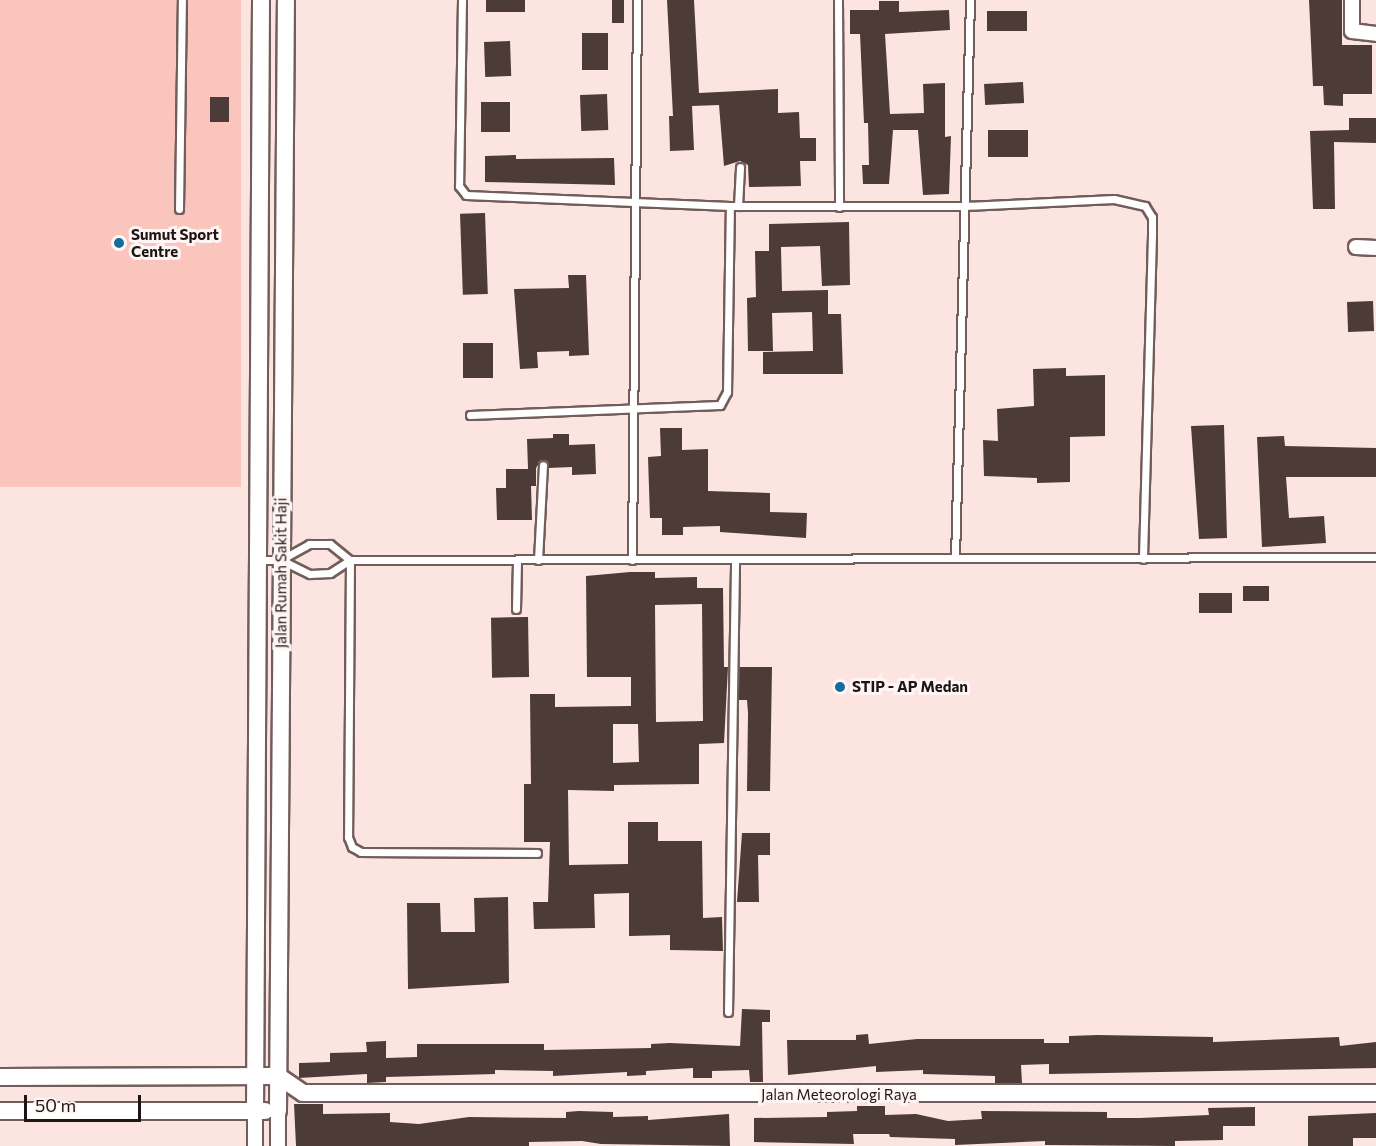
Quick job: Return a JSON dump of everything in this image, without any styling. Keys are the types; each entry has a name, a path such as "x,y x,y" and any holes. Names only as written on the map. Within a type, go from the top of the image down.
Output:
{"street":[{"name":"Jalan Rumah Sakit Haji","path":"255,1146 261,0"},
{"name":"Jalan Rumah Sakit Haji","path":"278,1146 286,0"},
{"path":"1352,0 1352,31 1376,34"},
{"path":"1356,247 1376,248"},
{"path":"0,1077 279,1076 303,1093 278,1111 0,1111"},
{"name":"Jalan Meteorologi Raya","path":"303,1093 1376,1093"}],"lane":[{"path":"179,209 182,0"},
{"path":"462,0 461,192 734,206 965,206 1114,199 1141,203 1148,210 1152,235 1143,559"},
{"path":"632,560 637,0"},
{"path":"838,0 839,207"},
{"path":"955,558 970,0"},
{"path":"470,415 715,406 726,398 734,206 740,167"},
{"path":"538,560 543,465"},
{"path":"281,560 309,544 330,544 350,560"},
{"path":"258,560 281,560 310,574 330,573 350,560 1376,557"},
{"path":"728,1012 735,559"},
{"path":"350,560 348,837 352,847 361,852 537,853"},
{"path":"516,609 517,561"}],"shaded area":[{"name":"Sumut Sport Centre","path":"0,0 241,0 241,487 0,487"}],"building":[{"path":"486,0 525,0 525,12 486,12"},
{"path":"612,0 624,0 624,23 612,23"},
{"path":"667,0 694,0 699,93 778,89 778,113 799,112 800,138 816,138 816,161 800,161 801,186 749,187 748,165 740,161 724,166 719,105 692,106 694,150 670,151 669,116 673,116"},
{"path":"1309,0 1342,0 1342,45 1372,45 1372,94 1343,94 1343,106 1324,105 1323,86 1313,86"},
{"path":"879,1 899,1 899,12 949,10 950,30 885,34 890,114 924,113 923,84 945,83 945,137 951,136 949,194 923,195 918,130 893,130 889,184 863,184 862,165 869,165 868,123 864,123 860,34 850,34 850,10 879,10"},
{"path":"987,11 1027,11 1027,31 987,31"},
{"path":"582,33 608,33 608,70 582,70"},
{"path":"510,41 511,76 485,77 484,42"},
{"path":"1023,82 1024,103 985,105 984,84"},
{"path":"607,94 608,130 581,131 580,95"},
{"path":"210,97 229,97 229,122 210,122"},
{"path":"481,102 510,102 510,132 481,132"},
{"path":"1349,118 1376,118 1376,143 1334,142 1335,209 1313,209 1310,131 1349,130"},
{"path":"988,130 1028,130 1028,157 988,157"},
{"path":"516,155 516,159 614,158 615,185 485,182 485,156"},
{"path":"485,213 488,294 463,295 460,214"},
{"path":"849,222 850,285 822,286 820,246 781,247 782,291 828,290 828,314 841,314 843,374 763,374 763,352 813,351 812,312 772,313 773,351 748,351 747,298 756,297 755,251 769,251 769,224"},
{"path":"568,275 586,275 589,355 569,356 569,351 537,352 538,368 520,369 514,289 569,288"},
{"path":"1373,301 1374,331 1348,332 1347,302"},
{"path":"463,343 493,343 493,378 463,378"},
{"path":"1066,368 1066,376 1105,375 1105,436 1070,437 1070,482 1037,483 1037,478 984,476 983,440 998,441 997,409 1034,406 1033,369"},
{"path":"1224,425 1227,538 1199,539 1191,426"},
{"path":"660,428 682,428 682,450 708,449 708,491 770,493 770,512 807,513 806,538 720,532 720,526 683,527 683,535 662,535 662,518 650,518 648,457 661,456"},
{"path":"553,434 569,434 569,445 595,444 596,474 572,475 572,467 548,468 547,461 541,460 536,468 536,486 531,486 532,520 497,520 496,488 506,488 506,469 528,469 527,439 553,438"},
{"path":"1284,436 1285,446 1376,448 1376,477 1286,477 1289,518 1324,516 1326,543 1262,547 1257,437"},
{"path":"655,572 655,578 697,577 697,588 723,588 724,667 728,667 724,743 699,744 699,784 614,785 614,791 568,790 569,865 628,864 628,822 658,822 658,841 702,841 703,918 722,917 723,951 670,950 670,935 629,936 629,893 594,894 595,928 534,929 533,902 548,902 550,842 524,842 524,784 531,784 530,694 555,694 555,707 631,706 631,677 587,677 586,576","holes":["702,604 703,721 656,722 655,605","613,724 638,724 639,762 613,763"]},
{"path":"1243,586 1269,586 1269,601 1243,601"},
{"path":"1199,593 1232,593 1232,613 1199,613"},
{"path":"528,617 529,677 492,678 491,618"},
{"path":"739,667 772,667 770,791 747,791 748,713 747,700 738,700"},
{"path":"742,833 770,833 770,855 758,855 759,902 737,902"},
{"path":"508,897 509,983 408,989 407,903 440,903 441,932 475,932 474,898"},
{"path":"742,1009 770,1010 770,1022 762,1022 763,1082 750,1082 749,1070 712,1071 712,1078 693,1078 693,1068 646,1071 646,1075 627,1076 627,1072 553,1076 553,1071 495,1070 495,1074 386,1077 386,1082 367,1083 367,1074 299,1078 299,1063 330,1062 330,1053 367,1052 366,1042 386,1041 386,1058 417,1057 417,1044 544,1044 544,1050 651,1048 651,1044 670,1043 740,1046"},
{"path":"868,1034 869,1044 917,1039 1044,1039 1044,1043 1069,1043 1069,1036 1098,1035 1213,1037 1213,1042 1339,1037 1340,1046 1376,1042 1376,1068 1049,1074 1049,1064 1021,1065 1022,1083 995,1083 995,1076 923,1074 923,1070 876,1072 876,1066 788,1075 787,1040 856,1040 856,1035"},
{"path":"294,1104 323,1104 323,1114 390,1113 390,1122 419,1124 469,1117 566,1118 566,1112 579,1111 613,1112 613,1117 648,1116 648,1120 729,1114 730,1146 601,1144 582,1141 529,1142 529,1146 296,1146"},
{"path":"857,1106 885,1106 885,1115 916,1114 948,1121 982,1119 981,1111 1107,1112 1107,1118 1140,1118 1209,1115 1208,1108 1255,1107 1255,1126 1223,1126 1223,1140 1175,1141 1175,1146 1045,1145 1045,1141 955,1145 955,1139 890,1137 889,1134 853,1134 854,1144 754,1142 754,1118 827,1117 827,1112 857,1111"},
{"path":"1376,1113 1376,1138 1353,1138 1353,1146 1308,1146 1308,1116"}],"place":[{"name":"Sumut Sport Centre","path":"119,243"},
{"name":"STIP - AP Medan","path":"840,687"}]}
